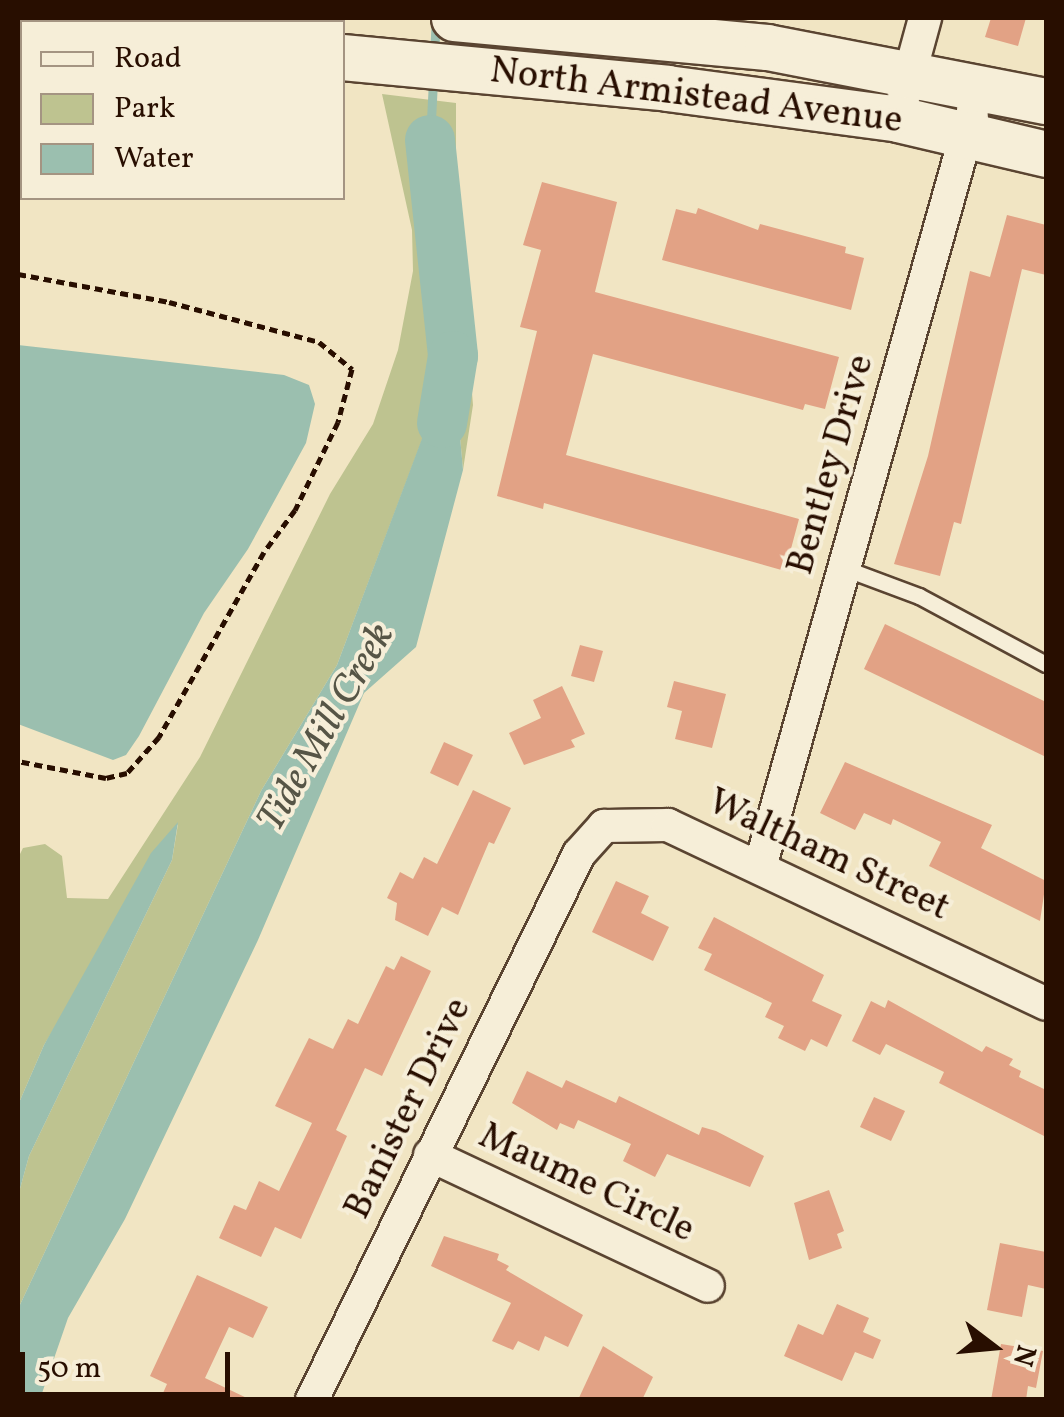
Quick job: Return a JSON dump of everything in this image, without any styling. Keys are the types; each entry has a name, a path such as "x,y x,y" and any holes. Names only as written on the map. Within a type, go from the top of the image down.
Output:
{"main road":[{"name":"North Armistead Avenue","path":"456,18 766,47 910,71 1046,101"},
{"name":"North Armistead Avenue","path":"358,58 898,119 1046,154"}],"street":[{"path":"898,119 925,18"},
{"name":"Bentley Drive","path":"760,866 979,85"},
{"name":"Waltham Street","path":"579,854 604,826 632,821 668,825 1046,1004"},
{"name":"Banister Drive","path":"312,1400 579,854"},
{"name":"Maume Circle","path":"430,1154 708,1286"}],"lane":[{"path":"844,568 920,596 1046,664"}],"path":[{"path":"18,274 170,302 302,338 352,369 338,422 295,510 264,552 158,736 127,774 106,778 18,761"}],"green space":[{"path":"382,94 456,103 456,194 473,405 463,470 453,358 337,665 261,791 18,1309 18,1196 29,1156 172,860 178,824 44,1045 18,1105 18,858 23,848 45,844 62,856 67,898 108,899 200,757 330,494 373,424 398,350 413,271 412,230"}],"water":[{"path":"18,345 284,375 309,385 315,404 306,443 248,549 204,613 139,736 126,755 113,760 18,724"},
{"path":"453,356 463,470 416,647 364,693 258,940 125,1219 68,1318 40,1399 18,1399 18,1309 261,791 337,665"},
{"path":"178,822 172,860 29,1156 18,1196 18,1105 44,1045 151,853"}],"building":[{"path":"991,18 1026,18 1018,46 985,37"},
{"path":"542,182 617,202 595,292 839,357 825,409 805,404 803,410 593,354 566,455 799,519 785,571 544,503 543,509 497,496 537,331 520,327 541,250 523,245"},
{"path":"698,208 758,230 760,224 846,247 845,253 864,258 851,310 662,260 676,209 696,214"},
{"path":"1007,215 1046,225 1046,275 1022,269 961,524 954,522 940,576 894,564 928,456 970,271 990,277"},
{"path":"885,624 1046,702 1046,757 864,669"},
{"path":"580,645 603,651 594,682 571,676"},
{"path":"674,681 726,694 712,748 675,739 682,711 667,707"},
{"path":"562,686 585,734 571,740 575,747 524,765 509,733 541,718 533,700"},
{"path":"444,742 473,755 458,786 430,773"},
{"path":"845,762 992,825 981,848 1046,881 1040,921 929,866 941,842 893,819 891,825 864,813 855,830 820,813"},
{"path":"473,790 511,808 494,844 489,842 458,915 442,907 428,936 395,920 397,903 387,898 400,872 413,879 424,857 437,864"},
{"path":"616,881 649,896 641,913 669,927 653,961 592,932"},
{"path":"714,917 824,975 812,1001 842,1015 827,1047 811,1039 805,1051 778,1038 784,1026 765,1017 772,1003 704,970 712,954 698,948"},
{"path":"401,956 431,971 382,1076 365,1068 336,1130 347,1136 301,1239 275,1227 261,1257 219,1238 234,1205 246,1210 259,1181 279,1191 312,1123 275,1106 309,1038 333,1049 348,1019 358,1024 386,966 394,970"},
{"path":"888,1000 982,1052 986,1046 1013,1059 1009,1065 1021,1071 1019,1077 1046,1090 1046,1137 939,1083 944,1072 886,1044 880,1055 852,1041 871,1001 885,1008"},
{"path":"527,1071 562,1088 566,1080 616,1103 619,1096 699,1135 702,1127 716,1131 764,1156 750,1187 667,1154 655,1177 623,1161 631,1144 578,1120 574,1129 560,1123 557,1130 512,1103"},
{"path":"874,1097 905,1111 891,1141 860,1127"},
{"path":"829,1190 844,1231 837,1234 842,1248 809,1260 794,1203"},
{"path":"444,1236 499,1254 497,1260 509,1266 506,1270 583,1315 568,1347 545,1336 539,1351 518,1341 513,1350 492,1341 511,1303 431,1266"},
{"path":"1000,1243 1046,1252 1046,1289 1028,1285 1022,1317 987,1310"},
{"path":"197,1275 268,1307 253,1338 229,1327 205,1378 251,1400 160,1400 167,1384 150,1376"},
{"path":"837,1304 869,1318 863,1332 881,1340 873,1359 855,1352 842,1381 784,1356 798,1324 823,1335"},
{"path":"1001,1344 1043,1351 1036,1388 1028,1386 1026,1400 991,1400"},
{"path":"603,1346 653,1377 642,1400 578,1400"}],"waterway":[{"name":"Tide Mill Creek","path":"434,55 436,20"},
{"name":"Tide Mill Creek","path":"430,140 433,80"},
{"name":"Tide Mill Creek","path":"430,140 453,356 442,423"}]}
